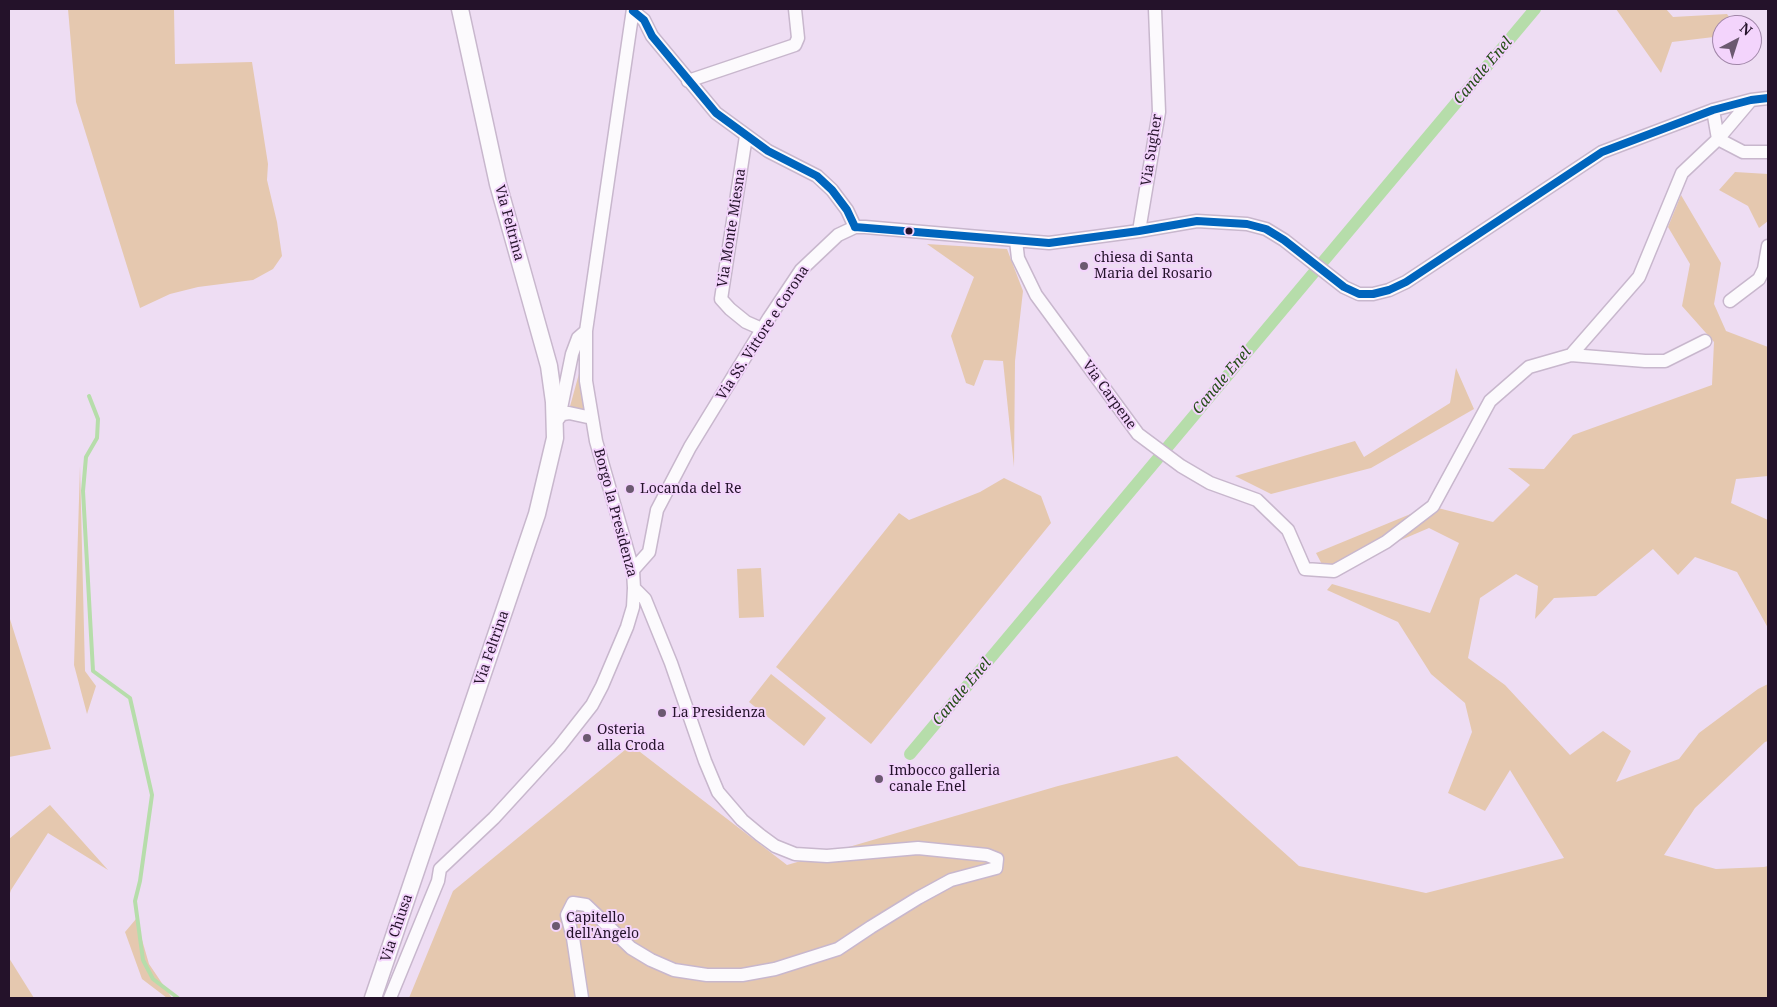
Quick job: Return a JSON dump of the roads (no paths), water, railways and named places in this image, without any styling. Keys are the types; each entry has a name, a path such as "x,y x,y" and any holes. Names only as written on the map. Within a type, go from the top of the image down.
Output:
{"main road":[{"name":"Via Feltrina","path":"421,857 537,514 555,438 554,402 549,366 498,184 460,9"},
{"name":"Via Chiusa","path":"373,998 421,857"}],"street":[{"path":"688,81 796,45 798,38 796,9"},
{"name":"Via Sugher","path":"1139,231 1159,112 1155,9"},
{"name":"Via Feltrina","path":"555,438 572,354 578,338 586,331 633,10"},
{"path":"633,10 644,20 652,36 716,113 768,151 817,176 832,190 847,210 855,227 1049,243 1197,222 1248,224 1276,234 1344,287 1359,294 1373,294 1389,290 1406,282 1602,152 1713,110 1751,100 1768,98"},
{"path":"1571,355 1638,277 1682,173 1718,138 1751,100"},
{"path":"1713,110 1718,138"},
{"name":"Via Monte Miesna","path":"746,136 721,299 746,322 762,329"},
{"path":"1718,138 1743,152 1768,152"},
{"name":"Via SS. Vittore e Corona","path":"633,570 648,552 657,510 690,447 762,329 801,270 838,235 855,227"},
{"name":"Via Carpene","path":"1016,241 1018,258 1036,295 1138,434 1181,466 1210,483 1257,500 1288,530 1305,569 1334,571 1386,542 1433,506 1490,402 1528,367 1571,355"},
{"path":"1730,302 1758,279 1764,269 1768,246"},
{"name":"Borgo la Presidenza","path":"390,998 438,881 440,869 494,818 558,747 592,705 627,627 632,608 633,570 596,441 586,381 586,331"},
{"path":"1571,355 1665,361 1705,341"},
{"path":"559,417 569,413 592,418"},
{"path":"582,998 573,938 567,915 573,903 586,904 631,948 651,960 674,970 699,974 742,975 775,969 838,949 871,926 951,880 996,868 997,859 987,855 918,848 827,856 795,854 775,846 760,835 742,820 718,792 645,599 634,588"}],"waterway":[{"name":"Canale Enel","path":"910,754 1535,9"},
{"path":"89,396 98,419 97,438 86,457 83,491 93,671 130,698 152,795 140,881 135,901 143,960 153,979 178,998"}],"place":[{"name":"chiesa di Santa Maria del Rosario","path":"1084,266"},
{"name":"Locanda del Re","path":"630,489"},
{"name":"La Presidenza","path":"662,713"},
{"name":"Osteria alla Croda","path":"587,738"},
{"name":"Imbocco galleria canale Enel","path":"879,779"},
{"name":"Capitello dell'Angelo","path":"556,926"}]}
